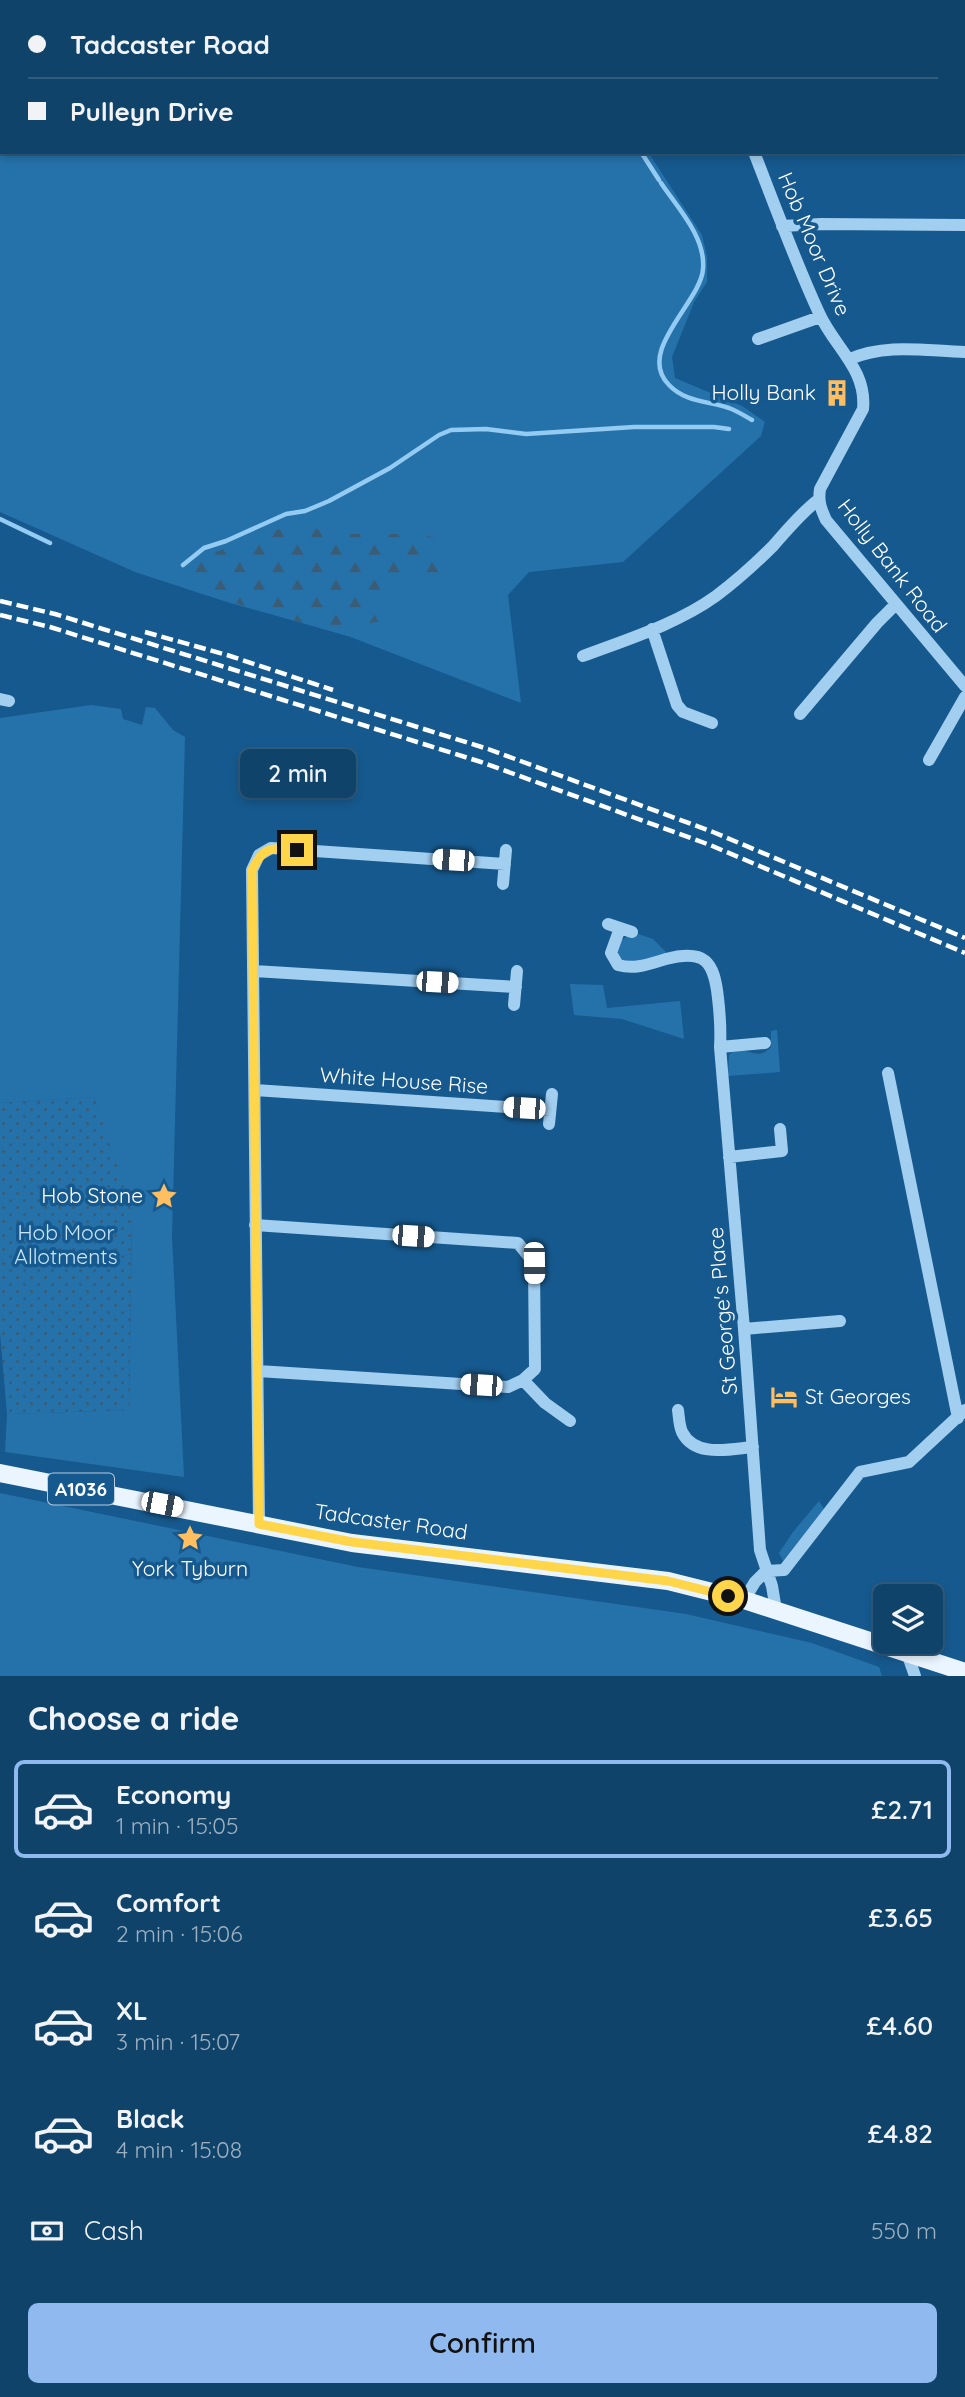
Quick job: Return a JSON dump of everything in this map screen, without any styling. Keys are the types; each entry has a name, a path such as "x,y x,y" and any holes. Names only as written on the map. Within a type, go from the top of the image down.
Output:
{"main road":[{"name":"Tadcaster Road","path":"0,1473 352,1542 668,1581 776,1610"},
{"name":"A1036","path":"776,1610 873,1642"},
{"name":"A1036","path":"909,1654 938,1670 965,1672"}],"street":[{"name":"Hob Moor Drive","path":"755,154 820,317 850,359 864,396 863,410 820,489 818,500"},
{"path":"782,226 821,223 965,225"},
{"path":"758,340 820,317"},
{"path":"850,359 882,349 965,352"},
{"path":"583,656 652,629 716,595 772,547 796,519 818,500"},
{"name":"Holly Bank Road","path":"818,500 826,520 965,686"},
{"path":"800,714 896,604"},
{"path":"652,629 677,705 682,712 712,723"},
{"path":"929,760 965,697"},
{"path":"259,1524 252,870 259,855 271,848 505,857 503,884"},
{"name":"St George's Place","path":"620,928 611,953 618,965 631,969 685,956 709,963 714,971 721,1024 720,1047 760,1550 772,1586 776,1610"},
{"path":"254,971 516,986"},
{"path":"514,1005 517,971"},
{"path":"720,1047 765,1043"},
{"path":"744,1600 766,1572 784,1570 860,1472 909,1462 961,1414 888,1073"},
{"name":"White House Rise","path":"255,1090 550,1110"},
{"path":"549,1124 552,1094"},
{"path":"729,1157 782,1151 780,1129"},
{"path":"255,1225 518,1242 534,1263 535,1369 523,1380 508,1387 258,1371"},
{"path":"744,1329 840,1321"},
{"path":"523,1380 545,1403 570,1421"},
{"path":"678,1410 681,1430 698,1447 706,1450 753,1447"},
{"path":"907,1654 915,1676"}],"green space":[{"path":"0,154 649,154 702,235 707,256 707,282 694,302 672,357 675,378 742,406 765,422 761,436 623,562 529,572 508,595 521,703 348,636 227,602 135,572 0,512"},
{"path":"298,525 341,534 404,534 446,538 438,577 396,573 382,621 352,626 348,636 196,592 181,573 196,560 266,532"},
{"path":"91,705 121,709 123,719 142,725 146,707 155,708 173,730 185,737 172,1237 184,1477 5,1452 7,1414 129,1410 132,1220 94,1097 0,1103 0,718"},
{"path":"632,932 653,939 667,953 642,961 623,961 616,952 620,942"},
{"path":"570,984 603,985 607,1008 680,1001 684,1039 622,1019 574,1015"},
{"path":"777,1030 780,1072 728,1076 729,1055 735,1049 762,1053 771,1047 771,1031"},
{"name":"Hob Moor Allotments","path":"94,1097 129,1199 132,1218 129,1410 7,1414 0,1333 0,1103"},
{"path":"0,1493 358,1567 686,1614 812,1643 879,1667 882,1676 0,1676"},
{"path":"819,1501 824,1509 783,1561 779,1553"}],"waterway":[{"path":"642,154 659,180"},
{"path":"661,183 695,234 703,257 700,282 664,342 660,357 661,372 669,385 682,395 729,408 752,420"},
{"path":"183,565 204,548 286,514 305,511 329,501 390,468 439,435 451,430 486,429 526,434 634,427 729,429"},
{"path":"0,519 50,543"}],"railway":[{"path":"0,601 55,614 488,749 713,832 965,938"},
{"path":"0,615 50,627 481,762 710,845 965,953"},
{"path":"145,632 227,655 333,690"}],"place":[{"name":"Holly Bank","path":"837,393"},
{"name":"Hob Stone","path":"164,1196"},
{"name":"St Georges","path":"784,1397"},
{"name":"York Tyburn","path":"190,1538"}],"route":[{"path":"297,850 271,848 259,855 252,870 259,1524 352,1542 668,1581 728,1596"}]}
